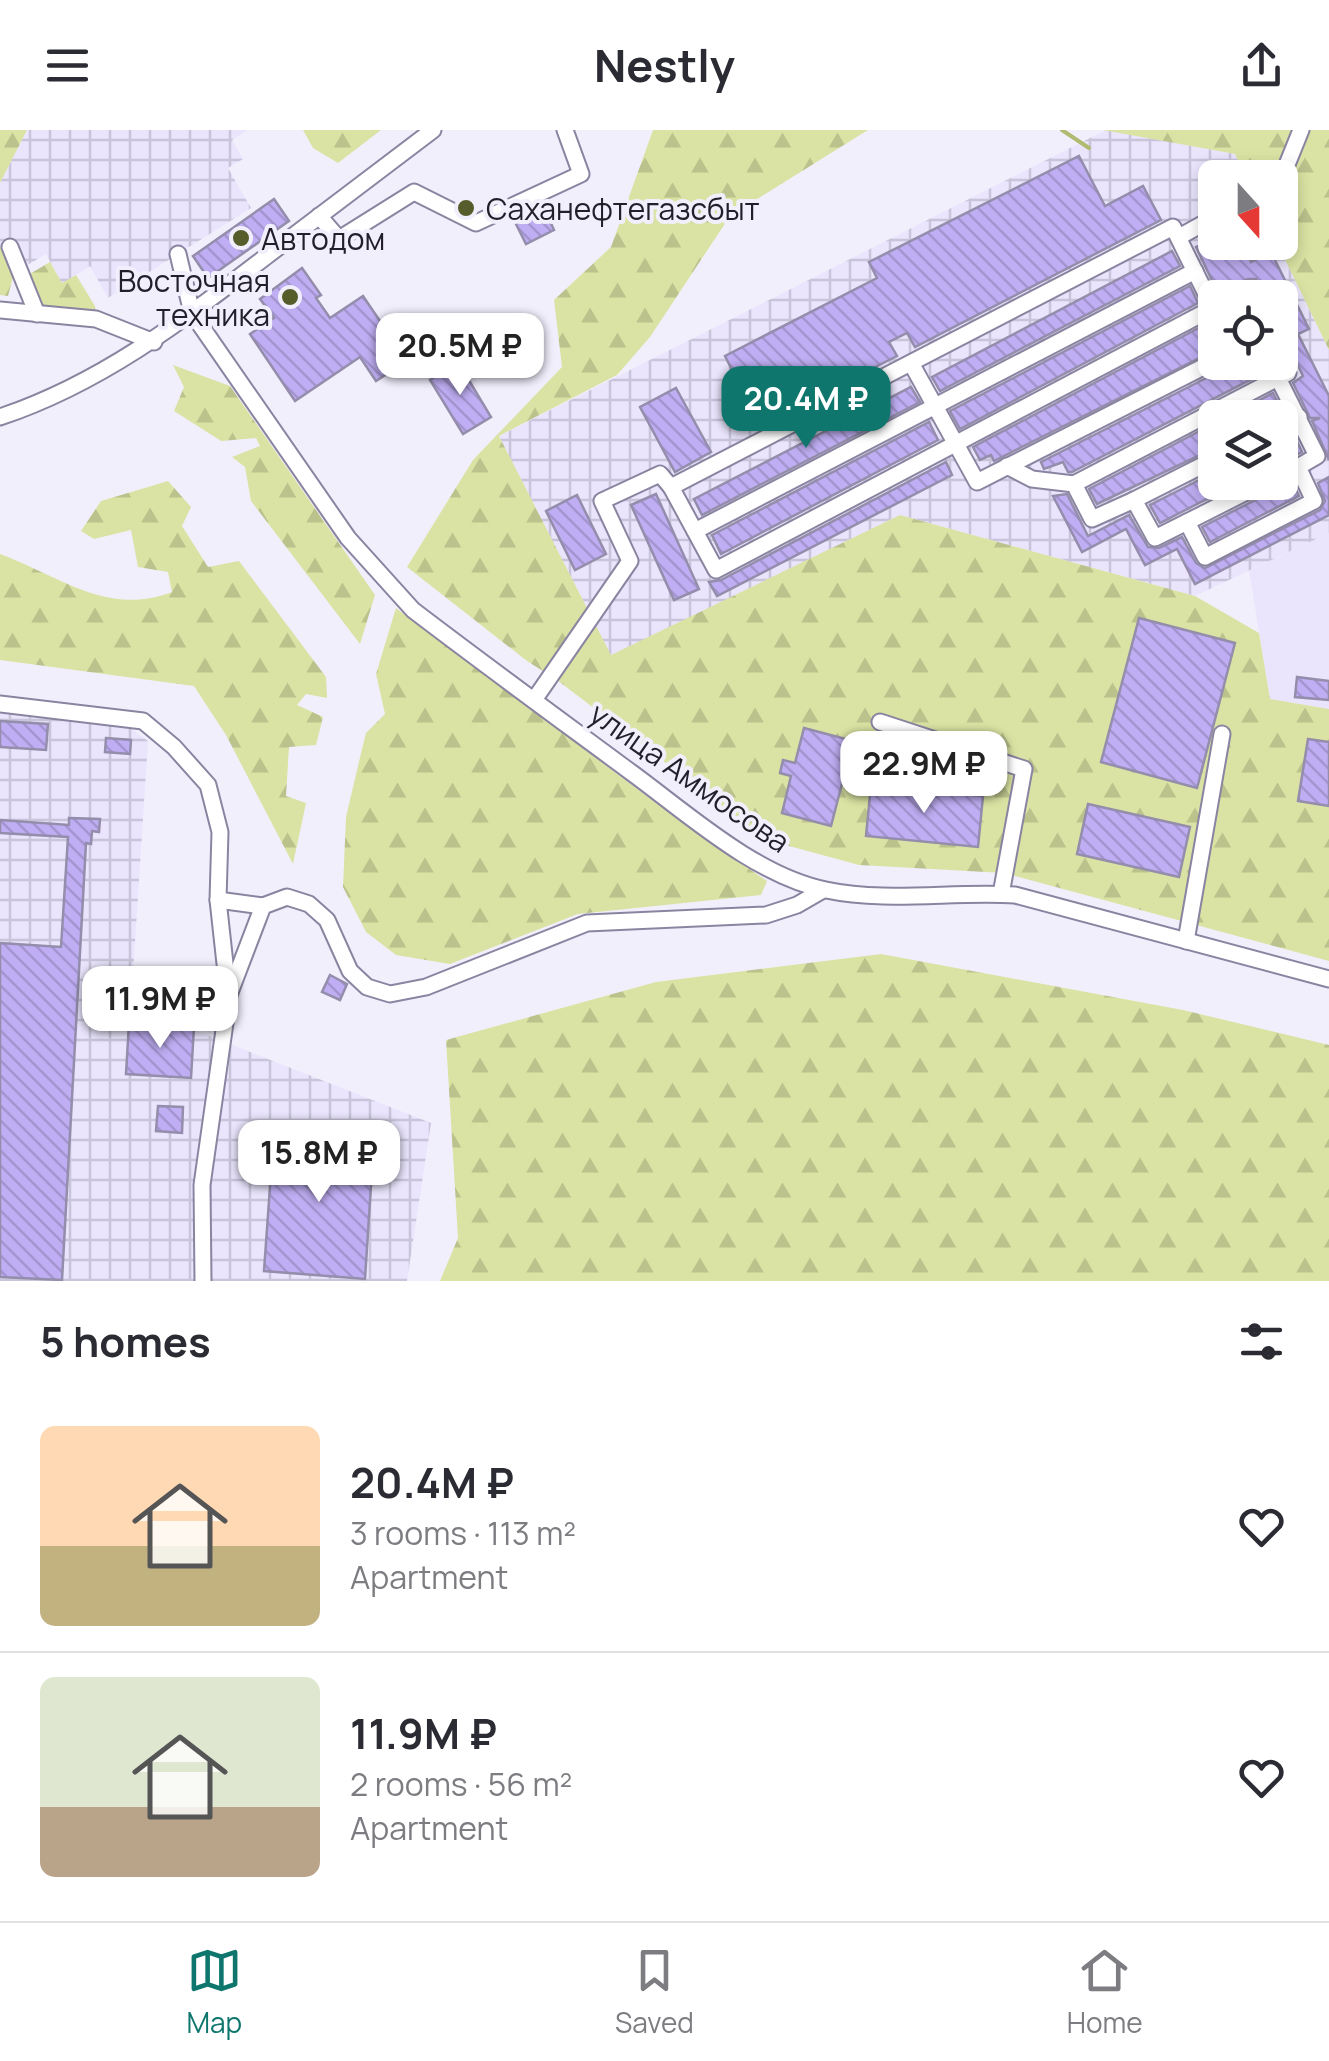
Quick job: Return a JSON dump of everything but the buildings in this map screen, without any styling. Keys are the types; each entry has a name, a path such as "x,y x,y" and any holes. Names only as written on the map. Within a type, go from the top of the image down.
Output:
{"street":[{"path":"0,418 77,387 154,342 433,130"},
{"path":"319,216 339,239 414,192 476,224 581,174 566,130"},
{"path":"1289,160 1301,130"},
{"path":"1178,238 1198,227"},
{"path":"671,486 1174,228 1200,280"},
{"path":"10,247 37,314"},
{"path":"178,254 192,314"},
{"path":"694,531 1195,271"},
{"path":"0,310 96,319 154,342"},
{"name":"улица Аммосова","path":"192,314 337,522 376,572 413,610 710,831 788,878 853,895 1001,894 1329,979"},
{"path":"534,700 630,561 602,501 660,474 671,486 716,570 1198,316"},
{"path":"911,363 977,482 1198,369"},
{"path":"1006,466 1032,479 1074,484 1274,380"},
{"path":"1279,380 1317,456 1329,471"},
{"path":"1187,522 1205,557 1314,501 1298,467 1317,456"},
{"path":"1074,484 1092,520 1198,468"},
{"path":"1134,500 1155,538 1230,500"},
{"path":"0,704 143,721 174,746 208,785 220,832 218,900 228,995"},
{"path":"880,722 1024,769 1001,894"},
{"path":"1186,941 1222,734"},
{"path":"218,900 263,906 287,897 309,904 328,920 350,971 367,986 390,994 426,986 587,923 766,915 797,905 823,890"},
{"path":"204,1281 202,1184 228,995 263,906"}],"shaded area":[{"path":"27,130 248,130 232,140 243,159 228,168 251,208 108,298 90,266 62,284 46,254 14,273 0,247 0,183"},
{"path":"1106,130 1235,154 1238,160 1198,160 1198,260 1285,260 1295,280 1198,280 1198,380 1298,380 1298,286 1329,350 1329,533 1195,596 900,515 611,656 499,436"},
{"path":"1329,533 1329,709 1270,699 1249,571"},
{"path":"0,711 126,725 148,741 131,1005 431,1123 407,1281 0,1281"}],"green space":[{"path":"0,130 27,130 0,183"},
{"path":"303,130 381,130 338,163 313,148"},
{"path":"653,130 868,130 730,216 650,337 617,375 499,436 611,655 900,515 1195,596 1259,633 1270,699 1329,709 1329,961 1004,873 859,865 767,840 407,567 473,460 562,367 554,300 611,247"},
{"path":"1103,130 1329,130 1329,350 1285,260 1298,260 1298,160 1238,160 1235,154"},
{"path":"0,247 14,273 8,296 0,295"},
{"path":"50,262 62,283 76,275 95,306 96,319 37,314 23,278"},
{"path":"173,365 230,386 375,595 360,644 251,501 245,467 232,457 260,446 256,438 221,441 174,411 184,387"},
{"path":"168,481 191,507 182,526 208,567 239,561 326,677 327,698 306,694 297,705 323,717 316,745 289,747 286,796 306,803 293,864 226,735 194,686 0,660 0,554 105,597 126,600 172,592 168,572 138,567 131,530 94,539 81,531 101,501"},
{"path":"396,608 680,821 767,881 761,895 578,914 450,964 396,955 366,932 343,887 346,817 366,733 385,714 376,674"},
{"path":"881,954 1183,1010 1329,1045 1329,1281 440,1281 458,1238 446,1040 656,982"}],"waterway":[{"path":"1062,130 1089,148"}],"place":[{"name":"Саханефтегазсбыт","path":"466,208"},
{"name":"Автодом","path":"241,238"},
{"name":"Восточная техника","path":"290,297"}]}
